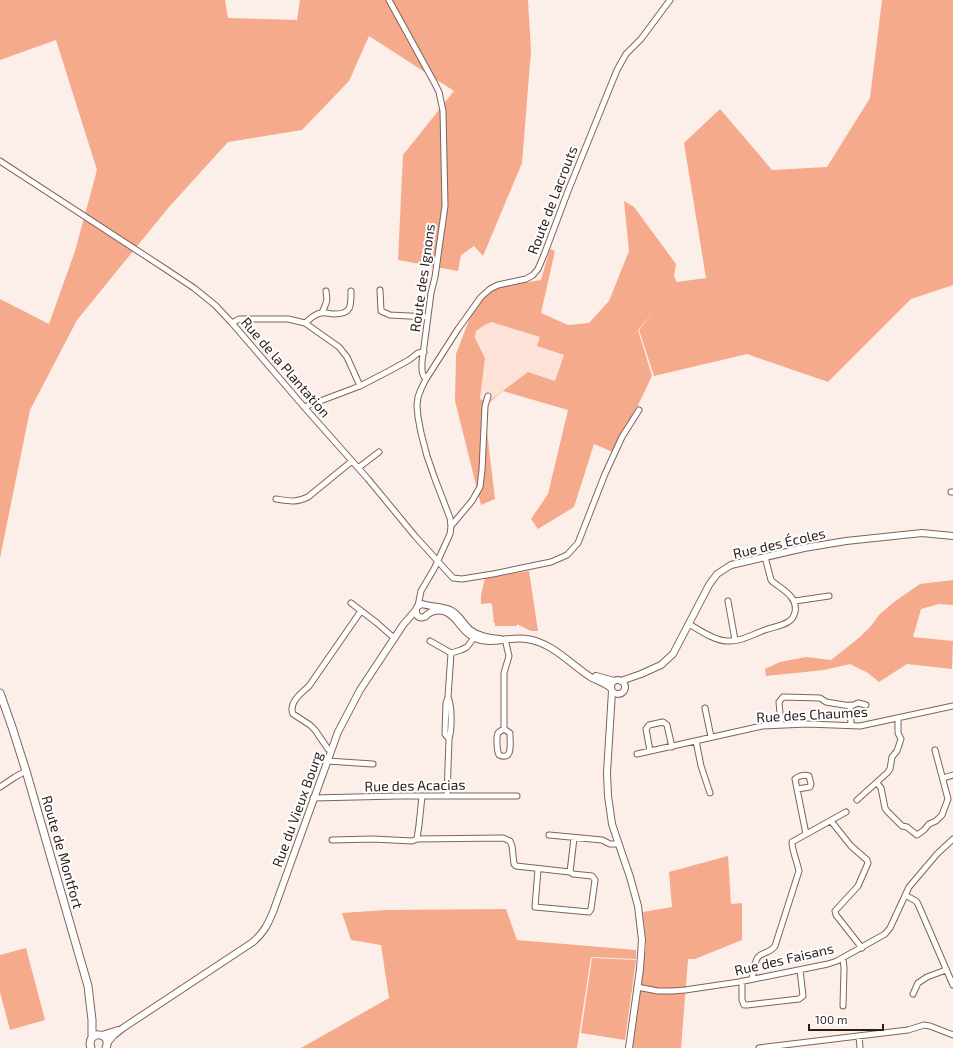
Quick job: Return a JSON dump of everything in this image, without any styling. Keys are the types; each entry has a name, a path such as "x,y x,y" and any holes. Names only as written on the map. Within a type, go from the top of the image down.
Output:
{"main road":[{"name":"Route de Montfort","path":"0,693 26,771 88,986 92,1020 92,1037 90,1047"},
{"name":"Route de Montfort","path":"92,1020 96,1030 106,1038 107,1046"},
{"path":"92,1037 101,1035"}],"street":[{"name":"Route des Ignons","path":"389,0 439,92 443,111 445,206 435,276 431,293 424,352 422,375 426,379"},
{"name":"Route de Lacrouts","path":"426,379 458,329 481,297 490,289 498,285 526,279 533,275 538,269 617,70 626,54 641,39 670,0"},
{"name":"Rue de la Plantation","path":"0,161 194,288 215,305 453,578 462,579 493,574 551,562 567,555 578,543 605,474 622,437 639,410"},
{"path":"380,290 381,311 390,315 428,317"},
{"path":"322,313 327,301 326,291"},
{"path":"305,323 313,316 322,313 335,314 349,309 351,303 351,291"},
{"path":"232,323 239,319 288,319 305,323 339,347 347,357 360,386"},
{"path":"305,408 360,386 409,360 418,353 424,352"},
{"path":"426,379 418,397 418,416 427,456 450,518 451,526 450,534 421,591 420,609 424,617 437,611 449,613 465,630 475,636 503,639 522,638 541,643 564,656 585,673 611,689 615,694 619,694"},
{"path":"451,526 472,501 480,487 485,406 488,396"},
{"path":"358,468 379,452"},
{"path":"276,499 296,501 308,497 352,461"},
{"name":"Rue des Écoles","path":"623,683 661,665 674,654 708,585 717,574 732,565 765,556 846,541 922,533 953,536"},
{"path":"689,624 709,636 727,641 742,640 790,621 795,613 795,601 771,580 765,556"},
{"path":"795,601 829,596"},
{"path":"728,601 735,640"},
{"path":"351,602 377,622 394,638"},
{"path":"420,609 444,608 451,610 475,636"},
{"path":"420,609 428,610 428,614"},
{"name":"Rue du Vieux Bourg","path":"123,1028 253,942 262,934 273,912 330,750 338,732 360,690 394,638 403,625 420,609"},
{"path":"330,750 310,725 293,714 291,711 292,706 302,692 310,686 361,611"},
{"path":"430,641 451,653 467,647 475,636"},
{"path":"503,639 509,656 504,673 504,729"},
{"path":"447,796 448,739 445,734 446,703 448,696 451,653"},
{"path":"585,673 618,680 623,683 623,692 619,694 611,712"},
{"path":"614,680 611,689 607,786 612,824 638,906 642,932 642,947 629,1048"},
{"path":"781,725 779,702 783,697 820,698 826,702 850,705 858,703 866,705"},
{"path":"850,705 851,725"},
{"name":"Rue des Chaumes","path":"636,754 762,726 808,724 860,726 953,706"},
{"path":"705,708 711,738"},
{"path":"857,800 877,783 890,769 892,757 897,751 901,739 898,733 898,718"},
{"path":"650,751 646,729 649,724 663,722 667,725 672,747"},
{"path":"504,729 510,733 510,752 508,755 504,756 499,755 497,751 498,733 504,729"},
{"path":"696,741 701,766 710,793"},
{"path":"877,783 881,788 887,811 902,826 907,827 917,836 929,824 936,821 942,815 948,799 935,750"},
{"path":"327,761 372,764"},
{"path":"0,787 26,771"},
{"path":"943,778 953,775"},
{"path":"797,789 806,834"},
{"path":"416,840 420,825 422,796"},
{"name":"Rue des Acacias","path":"313,798 517,796"},
{"path":"752,979 758,957 772,950 775,946 799,871 792,842 846,812"},
{"path":"831,821 850,846 868,860 858,886 836,911 836,915 862,948"},
{"path":"549,835 602,840 610,844 618,844"},
{"path":"570,872 574,838"},
{"path":"332,840 373,839 412,841 507,839 510,841 512,846 514,864 516,866 533,867 538,869 592,876 595,880 591,909 589,912 535,907 538,869"},
{"name":"Rue des Faisans","path":"637,987 672,992 800,970 828,964 843,958 885,934 890,928 909,887 937,854 953,839"},
{"path":"905,895 916,901 918,904 953,985"},
{"path":"843,958 843,1006"},
{"path":"742,981 742,1000 743,1003 747,1005 798,999 803,996 800,970"},
{"path":"913,994 918,983 946,970"},
{"path":"759,1048 908,1030 924,1025 953,1035"},
{"path":"101,1035 123,1028"},
{"path":"107,1046 114,1035 123,1028"},
{"path":"859,1036 860,1048"}],"shaded area":[{"path":"0,0 225,0 228,18 297,20 300,0 528,0 531,51 522,163 483,256 474,246 461,255 458,271 398,260 403,155 454,91 369,36 349,81 302,130 228,142 169,207 77,320 30,410 0,558 0,299 49,324 75,251 97,170 56,40 0,60"},
{"path":"882,0 953,0 953,285 911,299 828,382 747,354 654,376 639,330 653,312 638,330 652,376 615,453 594,444 574,507 538,529 531,519 548,494 568,410 503,391 484,407 495,499 481,505 455,401 456,354 471,315 482,298 499,287 541,280 550,249 555,251 541,313 568,325 589,323 609,301 629,251 624,201 634,207 676,264 674,276 677,282 706,278 684,143 720,109 772,170 827,167 870,98","holes":["491,322 540,337 537,346 564,355 555,381 528,372 488,402 480,399 485,358 475,338 476,331"]},
{"path":"491,322 540,337 537,346 564,355 555,381 528,372 488,402 480,399 485,358 475,338 476,331"},
{"path":"529,571 538,631 531,631 517,624 517,626 495,626 492,604 481,604 481,595 485,578"},
{"path":"953,580 953,605 939,604 921,609 913,637 953,641 952,669 907,664 879,682 868,673 850,664 824,670 766,676 765,669 780,662 806,657 831,660 860,637 879,615 894,602 920,584"},
{"path":"728,856 731,904 742,903 742,940 695,959 688,959 681,1048 629,1048 644,951 646,951 643,912 672,907 669,872"},
{"path":"506,909 517,940 636,950 636,959 591,957 577,1048 301,1048 389,998 381,945 351,940 342,913 386,910"},
{"path":"26,948 45,1020 10,1030 0,992 0,955"},
{"path":"592,958 636,960 625,1040 581,1033"}]}
